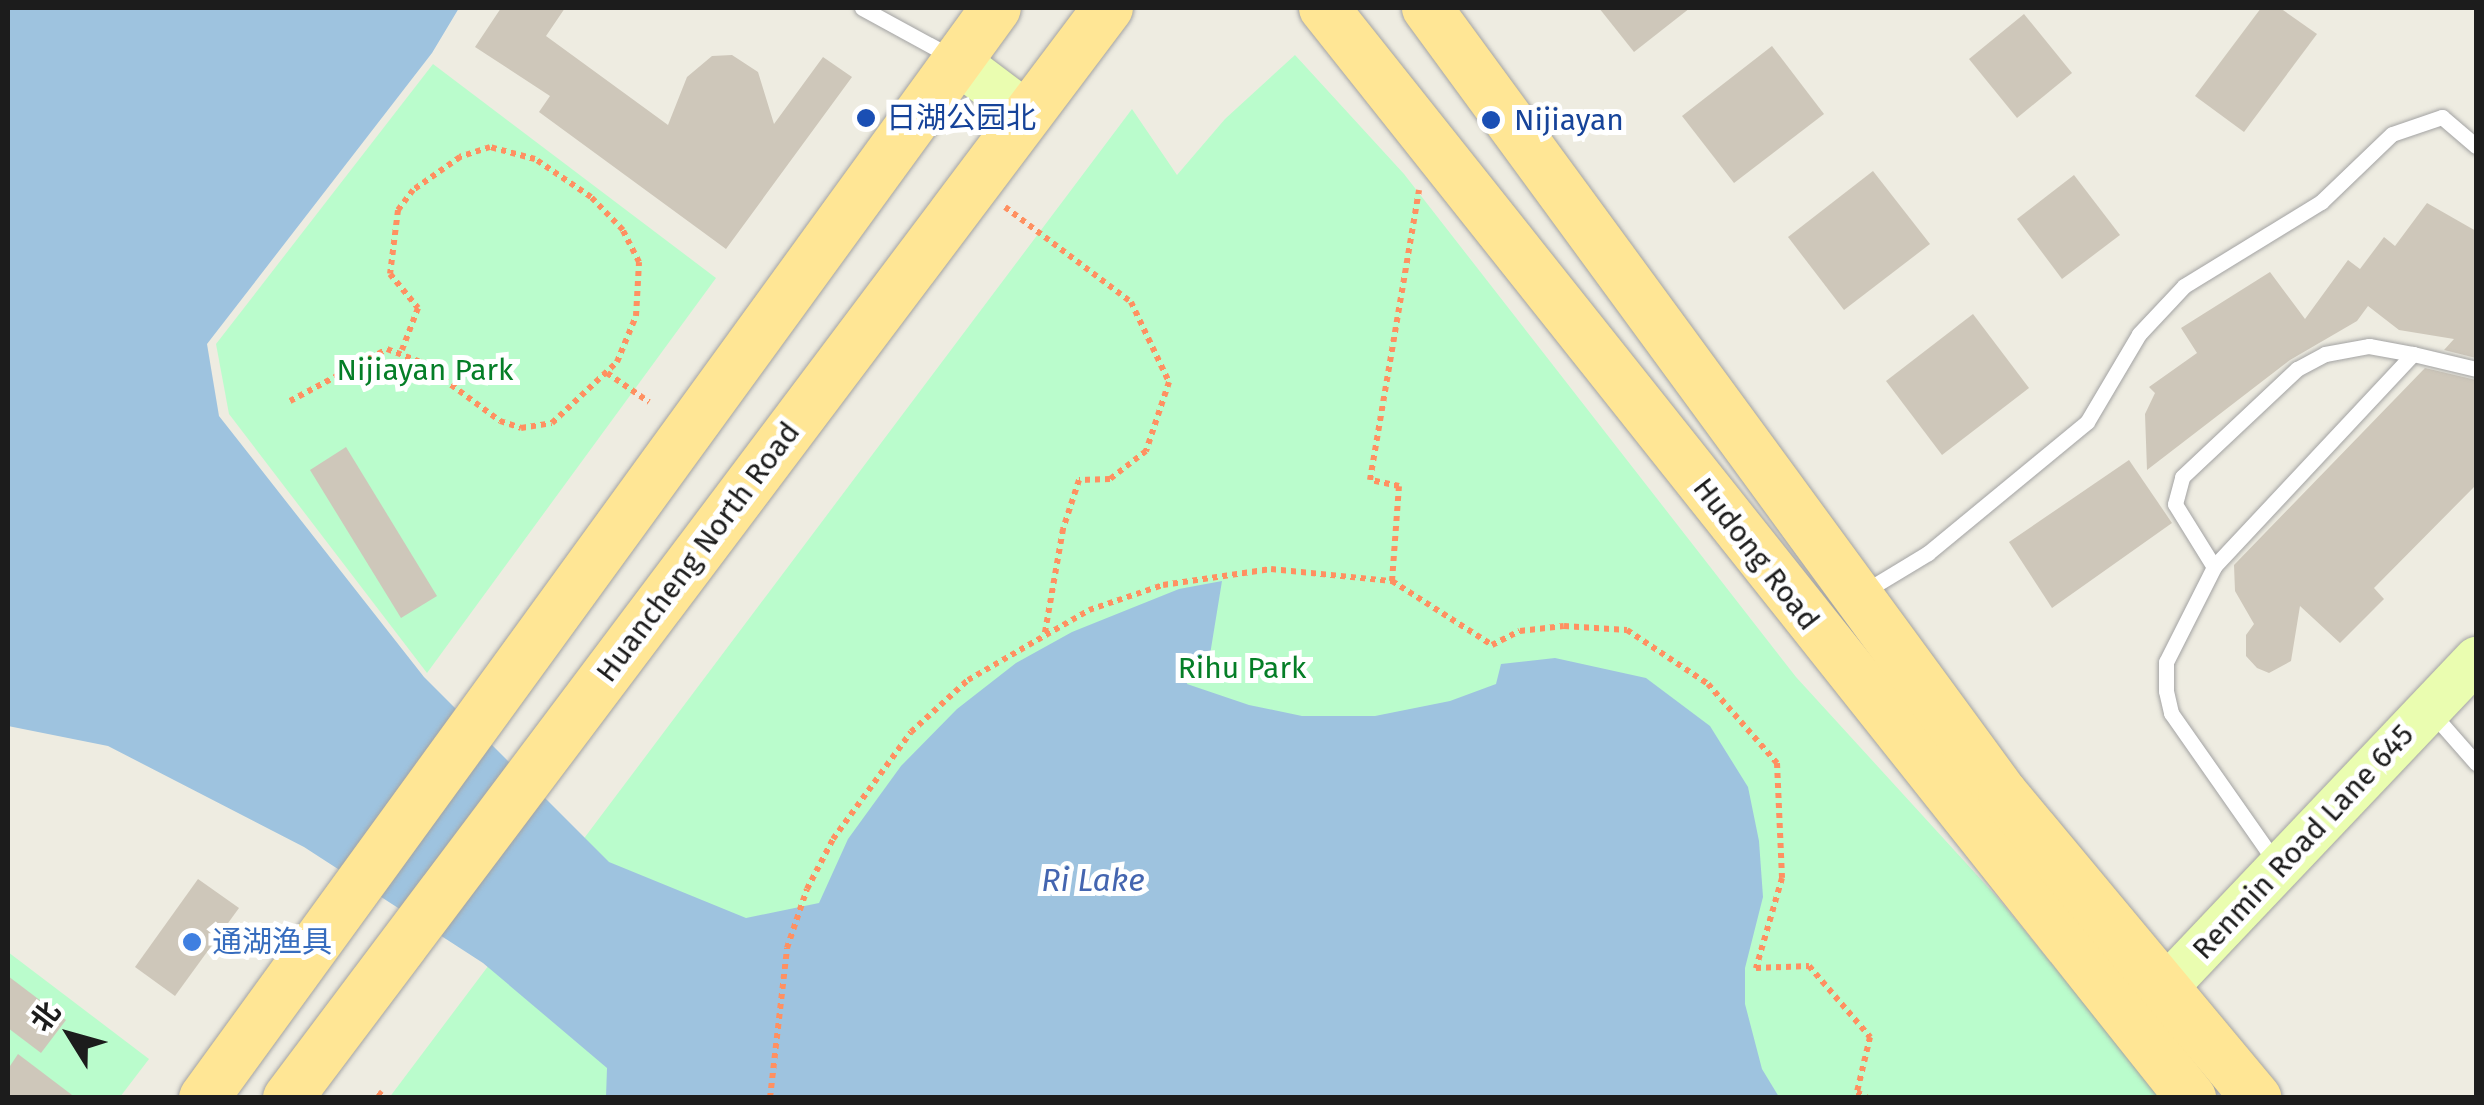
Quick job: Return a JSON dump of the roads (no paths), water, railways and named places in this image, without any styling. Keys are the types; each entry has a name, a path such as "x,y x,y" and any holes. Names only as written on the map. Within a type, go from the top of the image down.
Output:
{"main road":[{"path":"204,1098 996,8"},
{"name":"Huancheng North Road","path":"288,1098 1108,8"},
{"name":"Hudong Road","path":"1324,8 2191,1098"},
{"name":"Hudong Road","path":"1427,8 1854,598 2003,794 2256,1098"}],"street":[{"path":"958,61 1026,113"},
{"name":"Renmin Road Lane 645","path":"2129,1024 2476,659"}],"lane":[{"path":"862,8 958,61"},
{"path":"1854,598 1928,553 2020,483 2087,422 2140,334 2184,286 2320,202 2392,134 2442,116 2476,146"},
{"path":"2214,567 2175,504 2182,478 2296,369 2324,354 2369,346 2476,370"},
{"path":"2279,867 2168,702 2166,662 2214,567 2413,354"},
{"path":"2429,709 2476,762"}],"water":[{"name":"Ri Lake","path":"8,8 459,8 432,53 207,344 219,416 424,677 609,862 746,918 819,903 848,839 901,766 957,709 1016,663 1072,632 1179,589 1222,581 1208,667 1191,666 1187,684 1249,705 1302,716 1375,716 1450,701 1496,684 1501,664 1555,658 1646,678 1710,726 1748,787 1759,841 1763,897 1745,968 1745,1004 1762,1069 1779,1097 606,1097 607,1068 483,963 304,847 108,746 8,726"}],"place":[{"name":"日湖公园北","path":"866,118"},
{"name":"Nijiayan","path":"1491,120"},
{"name":"通湖渔具","path":"192,942"}],"park label":[{"name":"Nijiayan Park","path":"425,370"},
{"name":"Rihu Park","path":"1242,668"}]}
